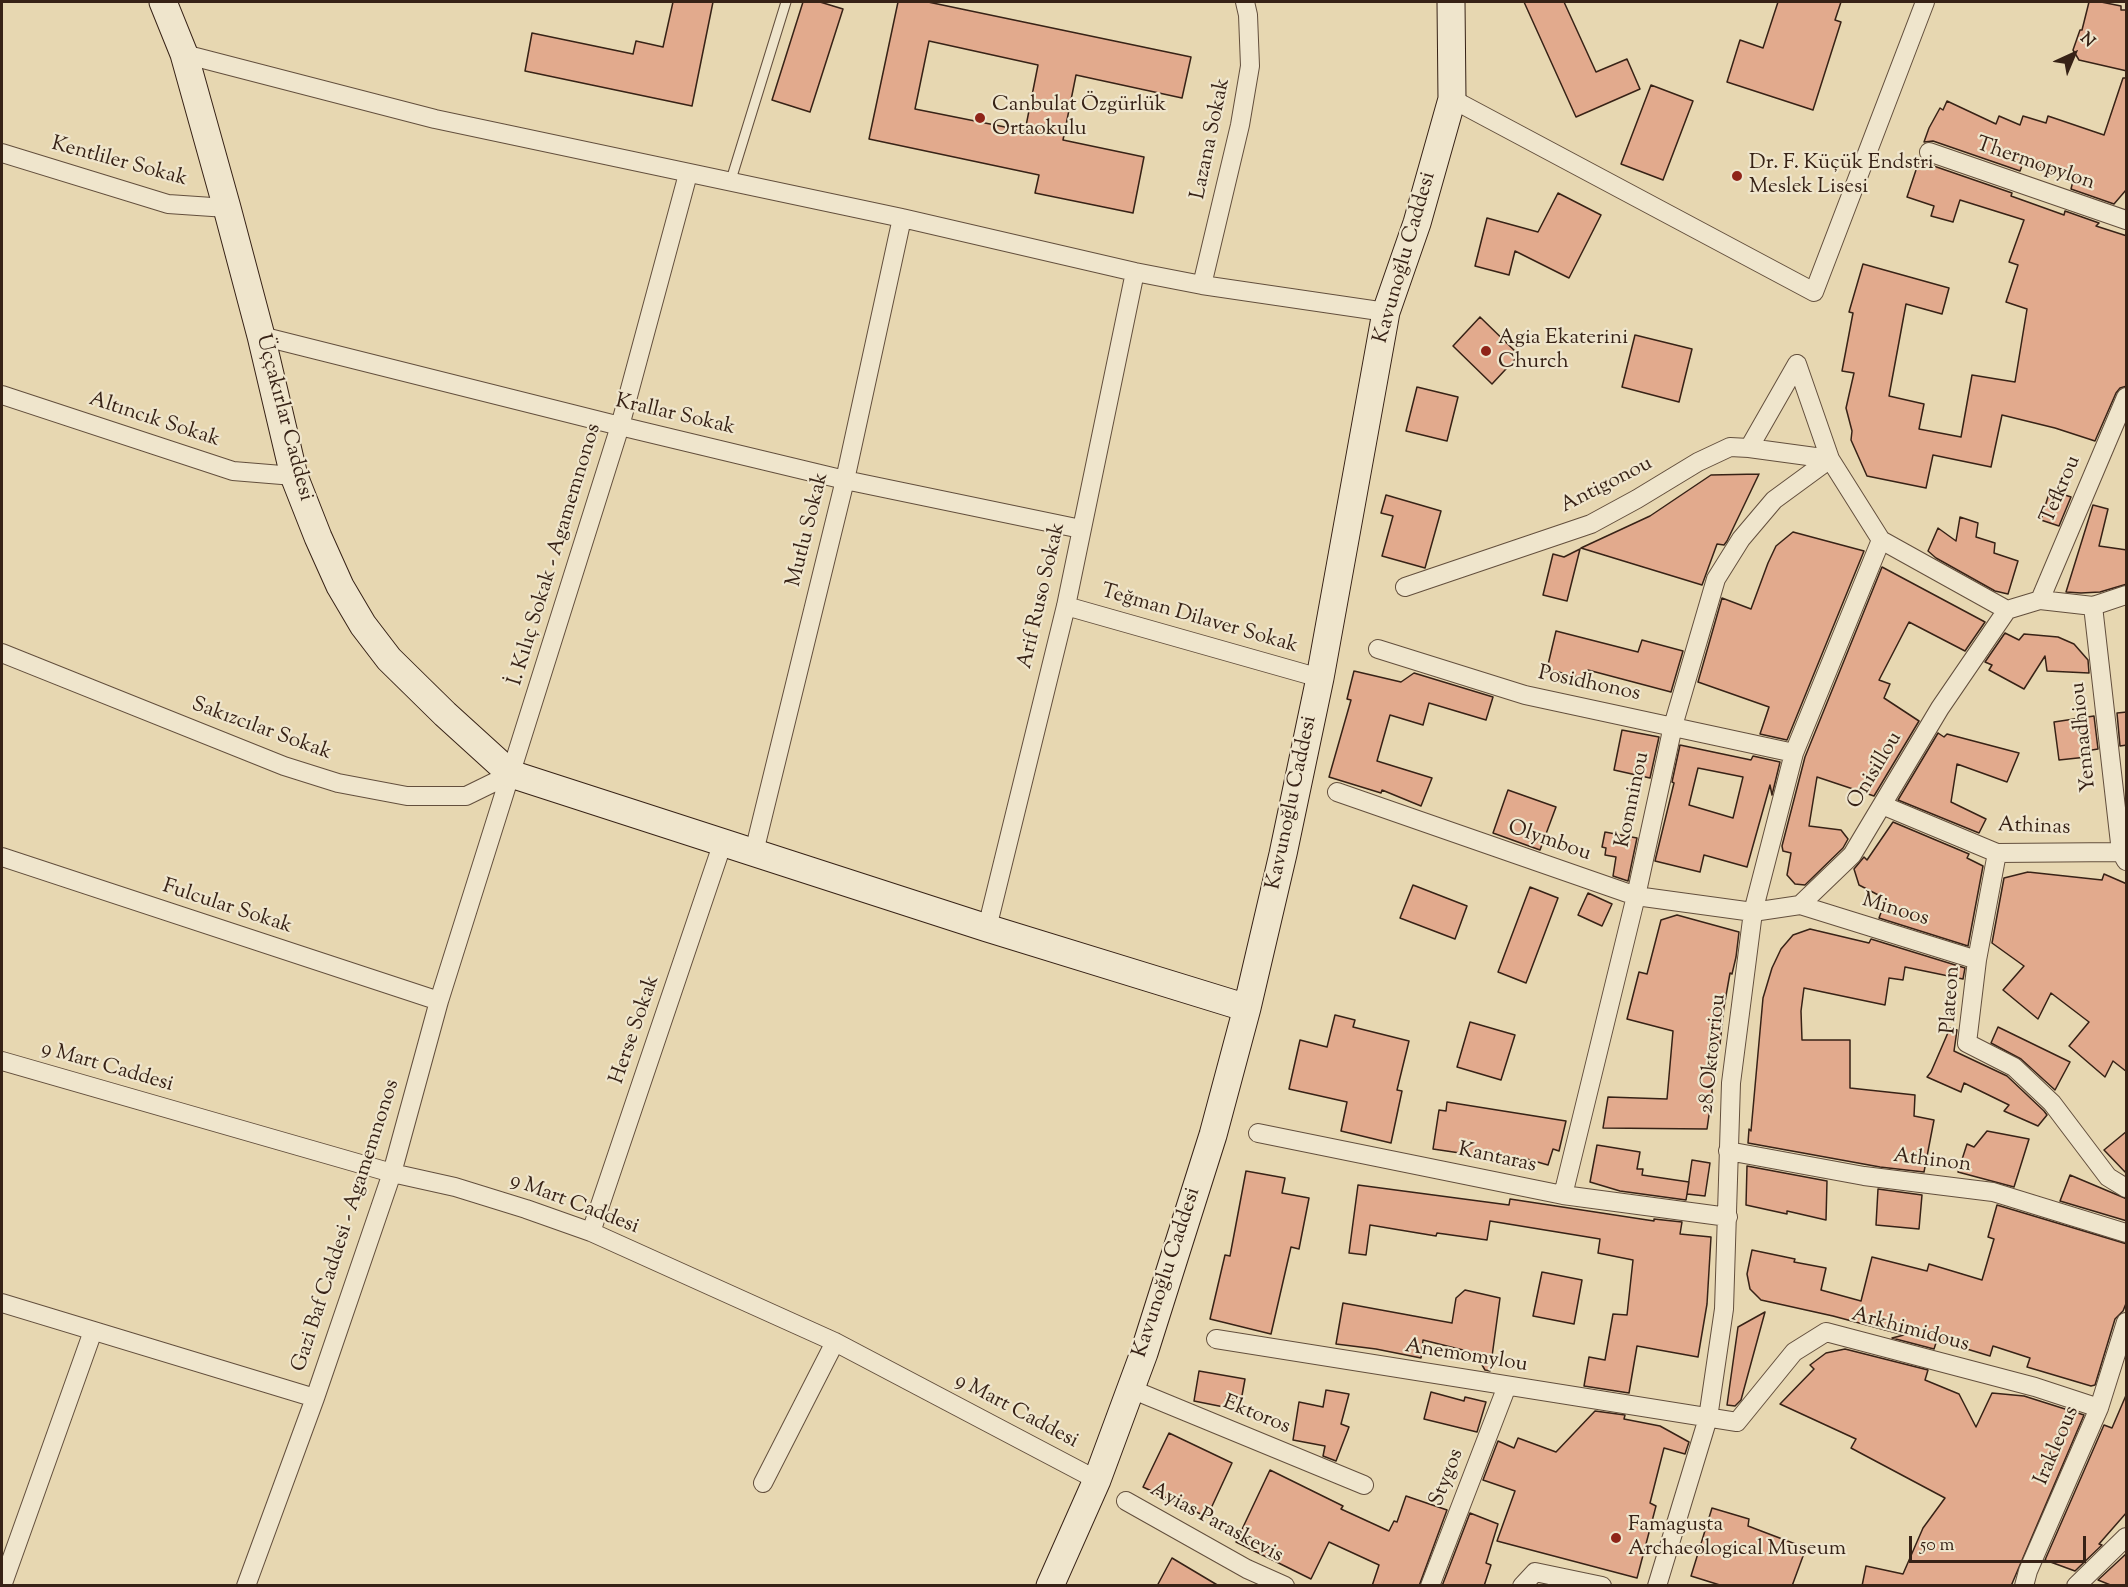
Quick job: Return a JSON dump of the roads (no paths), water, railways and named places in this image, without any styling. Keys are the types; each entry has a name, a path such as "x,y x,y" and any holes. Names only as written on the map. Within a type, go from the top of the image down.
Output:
{"street":[{"name":"Üççakırlar Caddesi","path":"163,2 184,54 227,208 261,336 294,476 340,586 363,626 389,659 511,774"},
{"name":"Lazana Sokak","path":"1202,285 1240,125 1250,66 1248,15 1245,2"},
{"name":"Kavunoğlu Caddesi","path":"1050,1586 1097,1480 1144,1353 1212,1135 1247,1008 1283,854 1320,678 1386,312 1417,223 1452,99 1451,2"},
{"path":"1452,99 1814,292 1925,2"},
{"path":"184,54 435,119 902,218 1135,272 1202,285 1386,312"},
{"name":"Thermopylon","path":"1929,152 2127,220"},
{"name":"Kentliler Sokak","path":"2,153 168,204 227,208"},
{"name":"İ. Kılıç Sokak - Agamemnonos","path":"511,774 620,426 688,174"},
{"name":"Mutlu Sokak","path":"753,852 845,480 902,218"},
{"name":"Arif Ruso Sokak","path":"987,928 1066,606 1135,272"},
{"name":"Krallar Sokak","path":"261,336 845,480 1081,529"},
{"path":"1749,447 1797,364 1830,459 1881,540 2007,610 2040,600 2093,606 2127,595"},
{"name":"Altıncık Sokak","path":"2,395 233,471 294,476"},
{"name":"Tefkrou","path":"2040,600 2127,398"},
{"name":"Antigonou","path":"1405,586 1591,524 1638,499 1698,462 1730,447 1749,447 1830,459"},
{"name":"Komninou","path":"1563,1196 1636,896 1673,726 1716,579 1741,539 1774,500 1830,459"},
{"name":"28 Oktovriou","path":"1657,1586 1708,1418 1724,1309 1731,1083 1753,912 1794,753 1881,540"},
{"name":"Teğman Dilaver Sokak","path":"1066,606 1320,678"},
{"name":"Yennadhiou","path":"2093,606 2124,856"},
{"name":"Onisillou","path":"1800,905 1852,855 1940,708 2007,610"},
{"name":"Posidhonos","path":"1378,649 1525,695 1794,753"},
{"name":"Sakızcılar Sokak","path":"2,653 284,766 338,783 407,796 466,796 511,774"},
{"path":"511,774 987,928 1247,1008"},
{"name":"Gazi Baf Caddesi - Agamemnonos","path":"246,1586 315,1398 392,1173 439,1001 511,774"},
{"name":"Olymbou","path":"1337,792 1636,896 1753,912"},
{"name":"Athinas","path":"1882,805 1997,853 2124,856"},
{"name":"Herse Sokak","path":"591,1232 723,842"},
{"name":"Plateon","path":"1997,853 1977,960 1967,1042 2014,1067 2052,1103 2108,1177 2127,1188"},
{"name":"Fulcular Sokak","path":"2,857 439,1001"},
{"path":"1753,912 1800,905"},
{"name":"Minoos","path":"1800,905 1977,960"},
{"name":"9 Mart Caddesi","path":"2,1061 392,1173 455,1187 591,1232 835,1342 1097,1480"},
{"name":"Kantaras","path":"1258,1133 1563,1196 1728,1217"},
{"name":"Athinon","path":"1728,1151 1864,1176 1993,1192 2127,1233"},
{"path":"2,1303 315,1398"},
{"name":"Irakleous","path":"2024,1586 2028,1571 2099,1408 2127,1322"},
{"path":"2,1586 93,1331"},
{"name":"Arkhimidous","path":"1708,1418 1737,1422 1794,1352 1826,1332 2035,1387 2099,1408"},
{"name":"Anemomylou","path":"1216,1339 1708,1418"},
{"path":"763,1483 835,1342"},
{"name":"Stygos","path":"1430,1586 1507,1386"},
{"name":"Ektoros","path":"1131,1389 1364,1485"},
{"name":"Ayias Paraskevis","path":"1126,1501 1243,1577 1285,1586"},
{"path":"2076,1586 2127,1537"},
{"path":"1522,1586 1535,1572 1602,1586"}],"lane":[{"path":"730,183 786,2"}],"place":[{"name":"Canbulat Özgürlük Ortaokulu","path":"980,118"},
{"name":"Dr. F. Küçük Endstri Meslek Lisesi","path":"1737,176"},
{"name":"Agia Ekaterini Church","path":"1486,351"},
{"name":"Famagusta Archaeological Museum","path":"1616,1538"}]}
